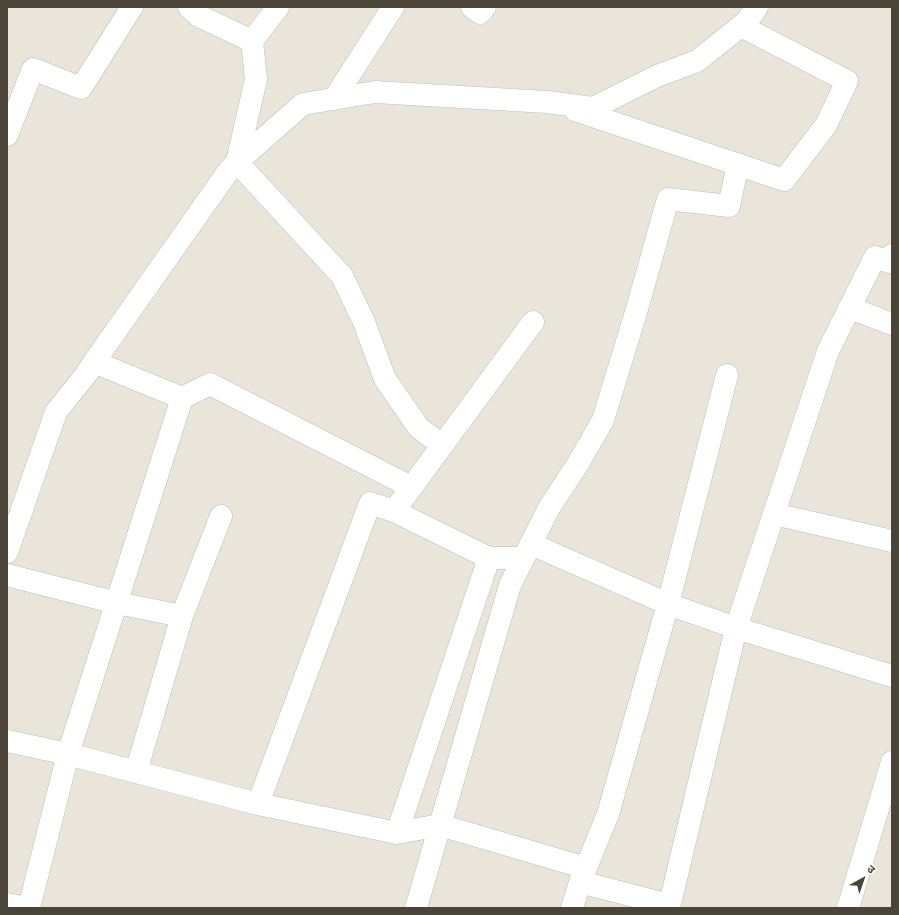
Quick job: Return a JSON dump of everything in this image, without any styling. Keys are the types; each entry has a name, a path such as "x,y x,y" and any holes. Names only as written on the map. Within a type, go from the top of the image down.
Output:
{"street":[{"path":"7,135 33,69 81,88 132,7"},
{"path":"189,7 198,16 252,41"},
{"path":"237,162 256,79 252,41 278,7"},
{"path":"334,99 393,7"},
{"path":"472,7 480,13 486,7"},
{"path":"7,552 56,412 88,373 94,362 227,173 237,162 303,104 375,92 551,102 593,108 657,76 697,61 748,20 757,7"},
{"path":"551,102 784,180 826,125 847,81 741,26"},
{"path":"237,162 342,276 364,322 385,379 419,428 442,445"},
{"path":"416,908 510,585 549,508 579,462 603,420 637,309 668,198 729,206 738,164"},
{"path":"7,741 68,754 258,804 397,833 440,825 669,907 736,628 828,351 875,257 889,262 892,256"},
{"path":"850,308 892,324"},
{"path":"394,511 533,322"},
{"path":"94,362 182,398"},
{"path":"572,908 583,875 608,814 668,604 726,375"},
{"path":"7,904 28,908 68,754 182,398 210,384 411,487"},
{"path":"258,804 370,503 394,511 489,558 527,551 736,628 892,676"},
{"path":"774,514 892,541"},
{"path":"136,772 182,616 221,516"},
{"path":"397,833 489,558"},
{"path":"7,575 116,603 182,616"},
{"path":"848,908 892,762"}],"shaded area":[{"path":"7,7 892,7 892,908 7,908"}]}
